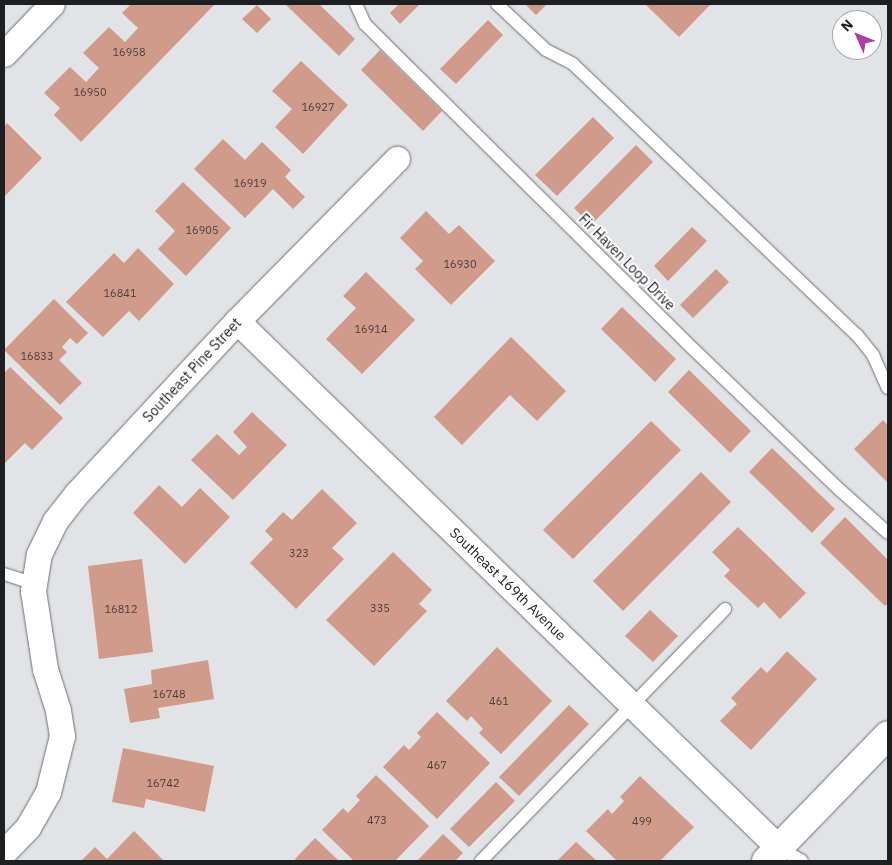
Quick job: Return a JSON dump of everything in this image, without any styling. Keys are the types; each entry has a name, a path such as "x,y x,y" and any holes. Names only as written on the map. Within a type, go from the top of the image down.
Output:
{"main road":[{"path":"772,854 888,735"}],"street":[{"path":"4,54 52,4"},
{"name":"Southeast Pine Street","path":"4,852 28,827 48,792 62,736 58,710 45,669 35,596 39,554 54,521 77,493 238,321 397,159"},
{"name":"Southeast 169th Avenue","path":"238,321 632,705 772,854"}],"lane":[{"name":"Fir Haven Loop Drive","path":"356,4 365,24 398,57 686,343 840,490 888,533"},
{"path":"497,4 546,50 573,64 857,335 873,355 888,388"},
{"path":"4,574 35,596"},
{"path":"482,861 726,608"},
{"path":"772,854 802,861"}],"building":[{"path":"131,4 215,4 81,142 54,115 60,108 44,93 70,67 86,82 99,68 83,53 109,27 125,42 138,28 122,13"},
{"path":"285,4 319,4 355,39 339,56"},
{"path":"399,4 420,4 400,24 390,13"},
{"path":"525,4 547,4 536,15"},
{"path":"645,4 711,4 679,37"},
{"path":"257,5 271,19 257,33 242,19"},
{"path":"488,20 503,35 456,84 440,69"},
{"path":"380,50 442,111 423,131 361,70"},
{"path":"301,61 348,105 303,154 275,127 292,109 272,91"},
{"path":"593,117 614,138 557,196 535,175"},
{"path":"7,123 42,158 4,197 4,127"},
{"path":"223,139 245,160 262,142 291,170 285,177 305,197 293,209 273,189 245,218 194,169"},
{"path":"636,145 653,162 591,225 574,208"},
{"path":"183,182 231,228 186,276 158,249 175,231 155,211"},
{"path":"426,211 449,234 459,225 495,261 451,305 415,269 423,261 400,238"},
{"path":"692,227 707,241 668,281 654,266"},
{"path":"138,248 174,284 139,321 129,311 103,337 66,302 114,253 124,263"},
{"path":"716,269 729,282 693,318 680,305"},
{"path":"366,272 415,320 362,374 326,339 356,308 343,296"},
{"path":"54,299 88,333 77,344 70,338 62,347 67,352 59,360 82,383 60,405 4,350"},
{"path":"622,307 676,359 655,382 601,329"},
{"path":"511,337 566,391 537,421 510,395 462,445 434,417"},
{"path":"10,367 63,418 32,450 25,443 4,464 4,373"},
{"path":"689,370 751,431 730,453 668,392"},
{"path":"252,412 287,445 233,500 191,460 217,434 239,455 247,447 233,432"},
{"path":"883,420 888,426 888,483 854,449"},
{"path":"651,421 681,450 573,559 543,530"},
{"path":"772,448 835,509 812,533 749,472"},
{"path":"701,472 731,502 623,611 593,581"},
{"path":"159,485 182,507 200,488 230,517 185,564 133,513"},
{"path":"322,489 357,523 332,548 344,559 296,609 250,563 273,539 265,531 283,512 292,520"},
{"path":"845,517 888,560 888,603 885,606 820,543"},
{"path":"738,527 806,593 780,619 764,602 758,608 724,576 730,570 712,552"},
{"path":"393,552 432,590 419,604 427,611 374,666 326,620"},
{"path":"142,559 153,652 99,659 88,566"},
{"path":"650,610 678,636 653,662 625,636"},
{"path":"497,647 552,701 501,754 479,733 483,729 471,716 467,721 446,701"},
{"path":"787,651 817,679 751,750 720,721 737,704 731,698 761,667 767,673"},
{"path":"208,660 214,699 158,708 160,718 130,723 124,689 152,684 151,670"},
{"path":"569,705 589,724 519,796 499,777"},
{"path":"437,712 490,763 437,819 383,767 404,745 409,750 421,737 417,733"},
{"path":"123,748 214,766 205,812 146,799 144,808 112,802"},
{"path":"376,775 429,826 395,861 354,861 322,830 343,808 348,813 360,800 356,796"},
{"path":"640,776 694,827 660,861 617,861 586,831 608,809 612,814 624,801 620,797"},
{"path":"496,782 515,801 469,847 450,829"},
{"path":"134,831 164,861 81,861 95,847 107,859"},
{"path":"443,834 463,853 455,861 417,861"},
{"path":"315,838 339,861 297,861 295,859"},
{"path":"576,842 597,861 557,861"}]}
